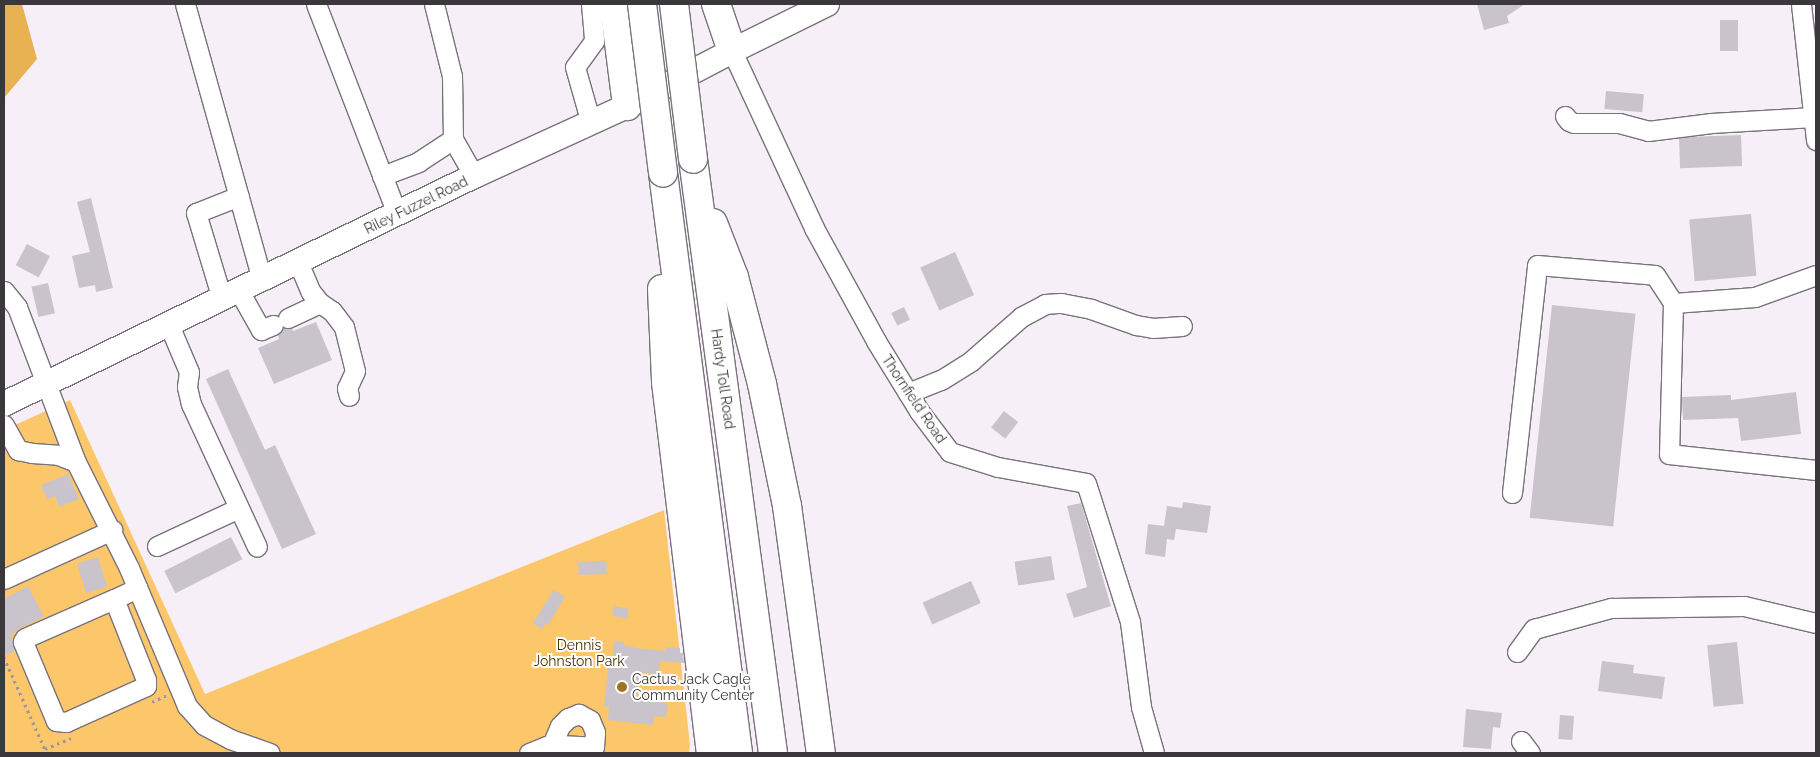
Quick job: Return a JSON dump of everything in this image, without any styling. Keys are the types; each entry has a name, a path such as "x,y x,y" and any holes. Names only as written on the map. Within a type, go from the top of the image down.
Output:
{"highway":[{"path":"614,4 627,106"},
{"path":"642,4 738,753"},
{"name":"Hardy Toll Road","path":"674,4 773,753"},
{"path":"716,4 732,51"},
{"path":"695,169 734,277 762,384 787,506 800,588 821,753"},
{"path":"668,210 662,292 666,382 711,753"},
{"path":"700,753 703,699"}],"main road":[{"name":"Riley Fuzzel Road","path":"4,404 474,176 627,106 826,4"}],"street":[{"path":"185,4 262,280"},
{"path":"316,4 397,214"},
{"path":"434,4 452,76 453,140 474,176"},
{"path":"590,4 594,41 575,67 591,123"},
{"path":"1802,4 1816,140"},
{"name":"Thornfield Road","path":"732,51 814,228 876,341 908,393 950,452 998,467 1086,483 1130,622 1141,707 1154,753"},
{"path":"1564,116 1574,123 1612,122 1648,131 1711,123 1814,117"},
{"path":"382,176 418,162 453,140"},
{"path":"239,196 196,213 230,295 261,330 320,303"},
{"path":"298,262 310,292 320,303 332,311 344,327 355,371 347,388 349,396"},
{"path":"1512,493 1537,265 1655,276 1673,303 1669,454 1816,470"},
{"path":"1673,303 1755,296 1816,275"},
{"path":"4,292 17,307 76,462 112,530 187,706 204,725 230,739 270,753"},
{"path":"908,393 941,380 971,361 1021,317 1045,304 1061,303 1091,309 1136,325 1153,328 1182,326"},
{"path":"168,325 189,372 187,387 191,404 257,547"},
{"path":"4,425 18,450 58,455 76,462"},
{"path":"157,546 239,508"},
{"path":"4,580 112,530"},
{"path":"114,599 146,680 146,686 66,722 56,721 23,642 25,638 138,588"},
{"path":"1517,652 1534,629 1611,608 1744,606 1816,623"},
{"path":"529,753 552,745"}],"green space":[{"name":"Dennis Johnston Park","path":"70,400 205,694 664,510 690,745 689,753 4,753 4,430"}],"shaded area":[{"path":"4,4 22,4 37,59 4,98"}],"building":[{"path":"1477,4 1525,4 1507,16 1509,23 1484,30"},
{"path":"1720,20 1738,20 1738,51 1720,51"},
{"path":"1606,91 1644,94 1642,112 1604,109"},
{"path":"1741,135 1742,166 1680,168 1679,137"},
{"path":"91,198 113,288 96,292 95,285 79,288 72,256 90,252 77,202"},
{"path":"1751,214 1756,276 1695,281 1689,219"},
{"path":"27,244 50,256 39,277 16,265"},
{"path":"955,252 974,295 939,310 920,267"},
{"path":"48,283 55,313 38,317 31,287"},
{"path":"1552,305 1636,314 1613,527 1530,518"},
{"path":"904,307 910,320 897,326 891,313"},
{"path":"316,322 332,360 274,384 258,348 279,339 278,335 284,328 292,328 293,331"},
{"path":"228,369 265,450 275,445 316,534 282,549 206,379"},
{"path":"1796,392 1801,434 1741,441 1738,418 1683,420 1682,397 1731,395 1731,400"},
{"path":"1004,411 1018,422 1005,439 991,428"},
{"path":"68,474 79,499 59,507 55,496 47,499 41,485"},
{"path":"1183,502 1211,506 1207,533 1176,529 1174,540 1167,539 1165,557 1145,554 1148,524 1164,526 1167,506 1182,508"},
{"path":"1081,503 1111,606 1074,618 1066,594 1087,587 1067,506"},
{"path":"231,537 242,559 176,593 164,571"},
{"path":"1051,556 1055,580 1018,585 1014,562"},
{"path":"98,557 107,587 86,593 77,563"},
{"path":"606,561 607,574 579,575 578,562"},
{"path":"971,581 981,603 932,624 923,603"},
{"path":"28,586 44,617 20,628 11,635 15,651 4,656 4,599"},
{"path":"554,590 565,597 548,625 545,624 542,629 533,623"},
{"path":"614,606 629,609 627,619 612,616"},
{"name":"Cactus Jack Cagle Community Center","path":"614,641 624,642 624,645 636,648 665,651 665,647 680,648 680,653 683,653 684,663 660,661 659,674 640,672 637,700 668,703 666,717 654,716 653,725 608,720 609,707 604,707 609,661 612,662"},
{"path":"1737,642 1743,704 1714,707 1707,645"},
{"path":"1602,661 1634,665 1633,673 1665,677 1662,699 1598,691"},
{"path":"1466,709 1502,713 1500,728 1493,727 1491,749 1463,747"},
{"path":"1560,715 1574,716 1572,740 1558,739"}],"place":[{"name":"Cactus Jack Cagle Community Center","path":"622,687"}]}
